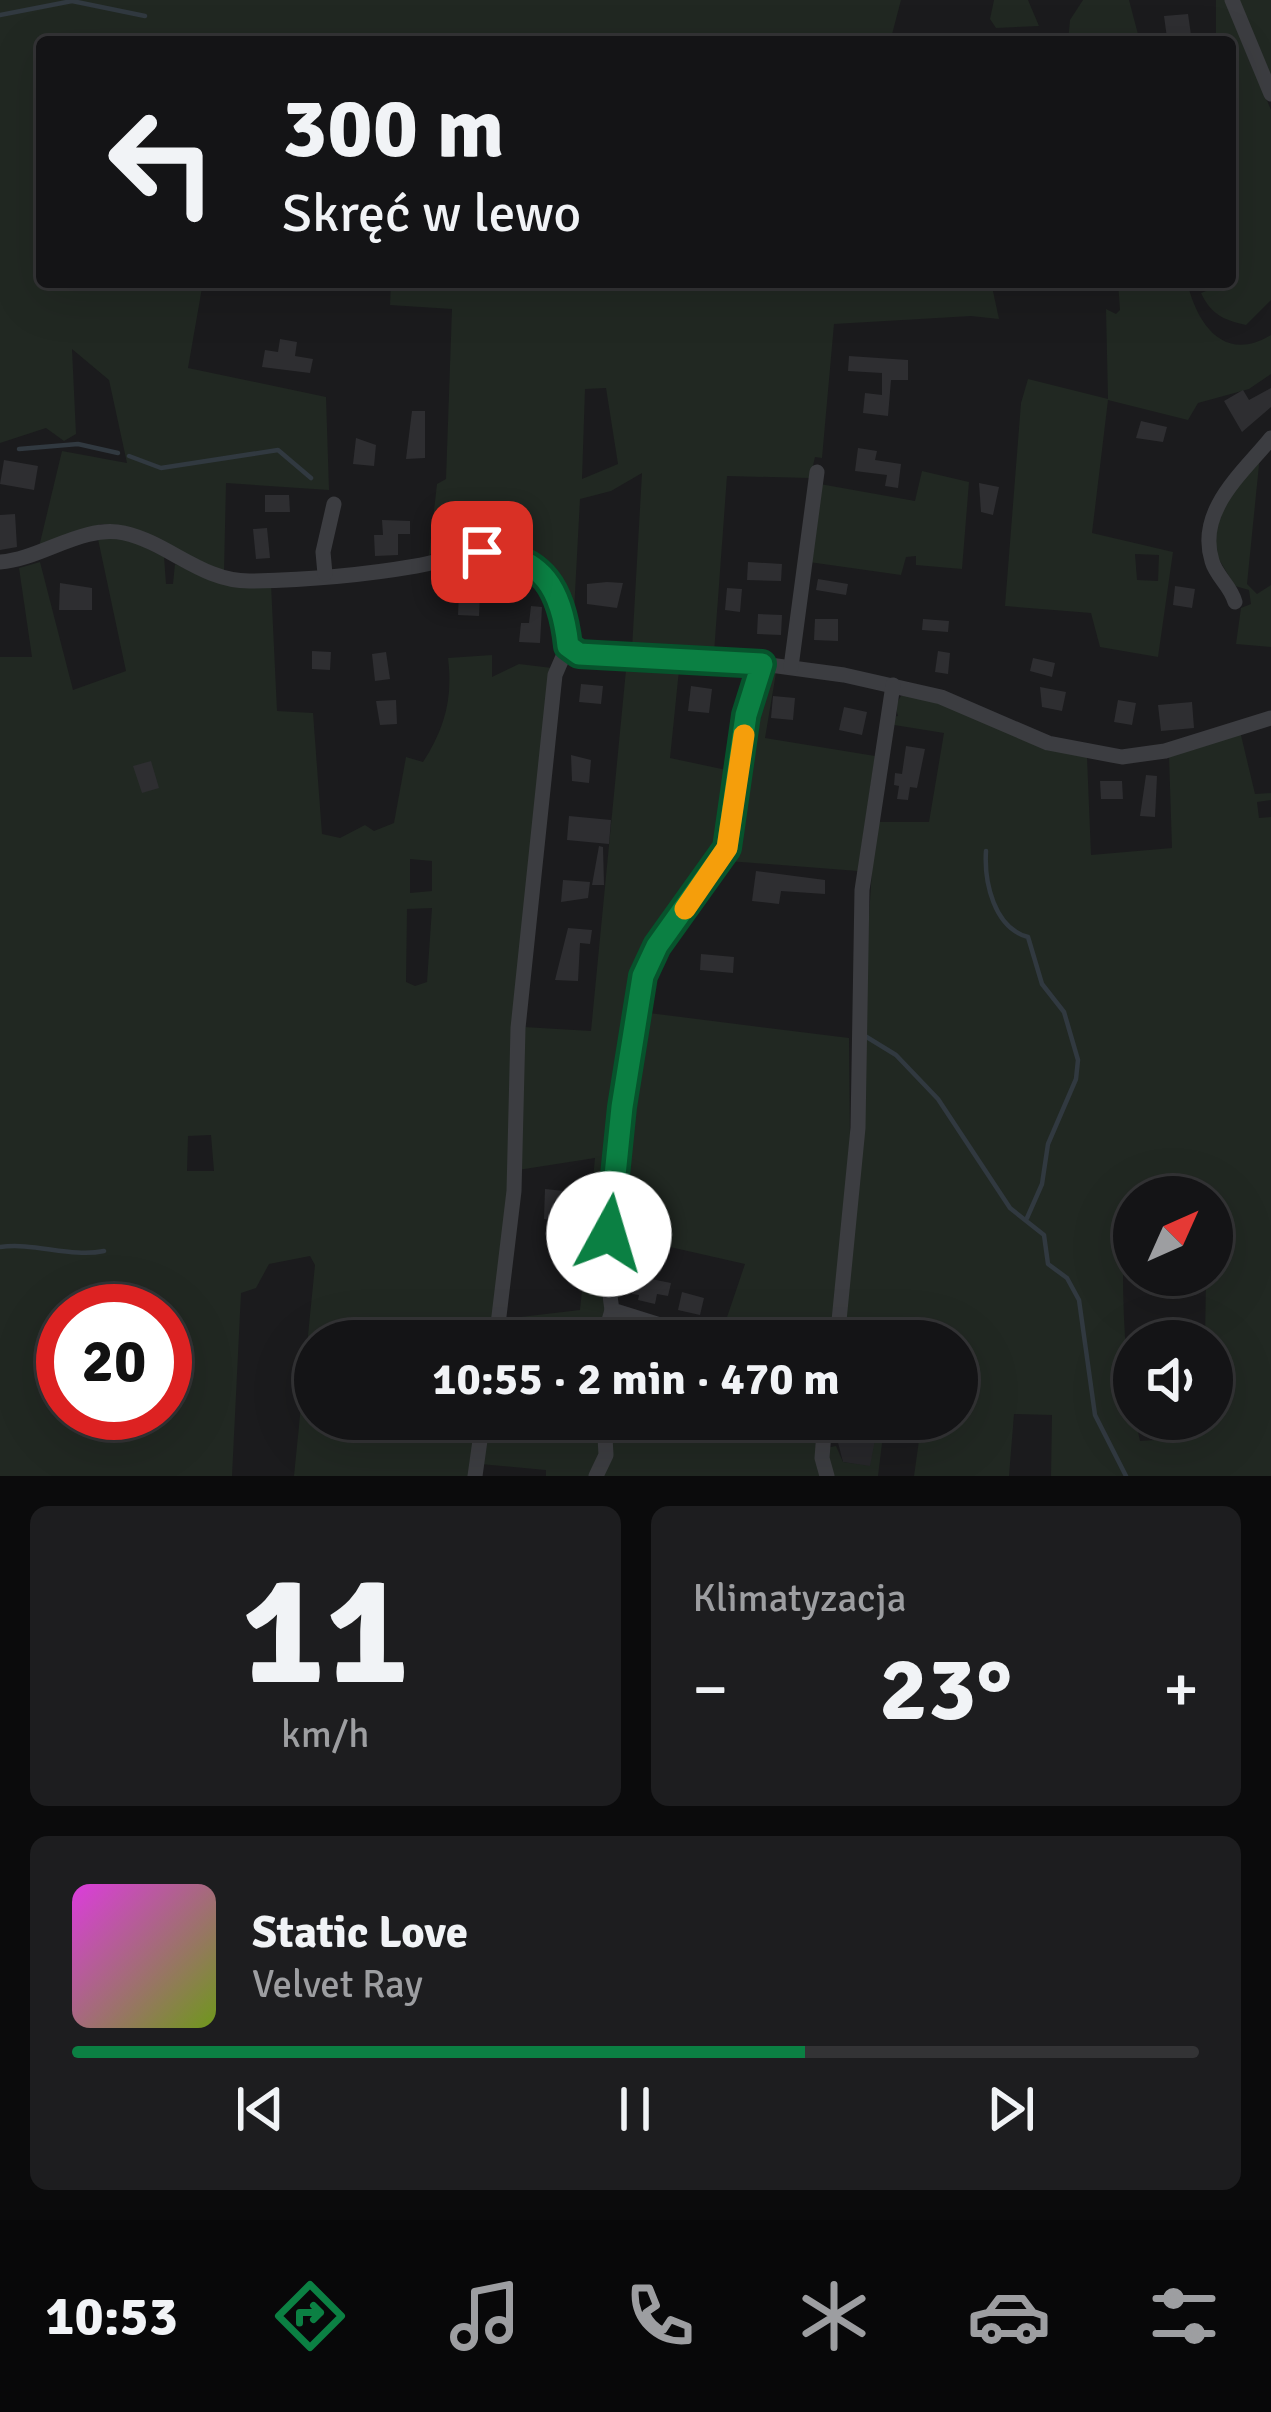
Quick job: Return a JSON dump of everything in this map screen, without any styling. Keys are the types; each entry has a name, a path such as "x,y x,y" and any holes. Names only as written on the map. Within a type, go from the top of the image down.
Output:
{"street":[{"path":"1232,0 1271,94"},
{"path":"1235,602 1210,558 1220,500 1227,484 1271,438"},
{"path":"791,667 817,472"},
{"path":"325,574 323,552 334,504"},
{"path":"0,562 110,531 140,538 222,577 246,581 416,566 482,552 509,554 553,586 565,611 568,646 555,675 518,1028 514,1191 499,1320"},
{"path":"568,646 586,655 762,664 893,686 983,711 1048,743 1122,757 1165,751 1271,718"},
{"path":"608,1320 608,1246 622,1107 643,976 657,946 727,848 746,715 762,664"},
{"path":"839,1320 858,1128 862,890 893,686"},
{"path":"611,1310 643,1320"},
{"path":"475,1476 480,1440"},
{"path":"596,1476 606,1455 605,1440"},
{"path":"823,1440 827,1476"}],"shaded area":[{"path":"0,0 901,0 892,36 36,36 36,288 202,288 188,368 326,397 329,490 226,483 224,572 120,525 101,524 39,547 62,451 127,463 109,380 72,349 76,434 64,441 46,428 0,443"},
{"path":"994,0 1028,0 1039,26 996,28 990,19"},
{"path":"1083,0 1129,0 1138,36 1069,36 1070,20"},
{"path":"1216,0 1225,0 1271,110 1271,300 1246,325 1219,315 1201,293 1236,288 1236,36 1216,36"},
{"path":"1235,0 1271,0 1271,80"},
{"path":"391,288 992,288 999,319 971,316 834,324 822,458 815,457 810,478 727,476 714,653 632,649 642,473 611,491 580,499 574,612 532,554 465,544 429,555 437,484 446,479 452,309 390,305","holes":["606,388 618,464 582,479 585,389"]},
{"path":"1118,288 1189,288 1205,324 1226,342 1254,343 1271,335 1271,374 1249,389 1198,403 1188,420 1108,400 1092,533 1173,552 1158,657 1100,647 1091,613 1005,606 1021,403 1028,379 1108,399 1106,309 1116,314 1120,310","holes":["1135,554 1159,555 1158,581 1137,580"]},
{"path":"1260,455 1247,584 1257,594 1271,585 1271,647 1236,644 1241,608 1251,604 1249,590 1235,586 1214,551 1222,499"},
{"path":"922,471 969,482 962,569 916,565 916,556 906,557 901,575 809,562 820,484 915,501"},
{"path":"98,539 128,539 164,557 166,584 173,584 175,564 216,580 271,584 277,711 313,713 322,834 340,838 365,825 374,831 394,823 406,757 423,762 442,725 448,700 448,658 492,655 492,677 519,664 552,668 509,1097 510,1189 494,1320 310,1320 315,1265 310,1256 269,1264 256,1288 241,1293 232,1476 0,1476 0,657 32,657 19,568 40,562 73,690 126,671","holes":["410,859 432,861 432,891 410,893","432,908 427,982 415,986 406,982 407,909","211,1135 214,1171 187,1171 188,1136"]},
{"path":"626,670 679,670 670,758 736,772 725,845 648,955 603,1259 602,1298 620,1320 504,1320 580,1310 595,1158 518,1170 524,1027 591,1031"},
{"path":"776,673 765,738 875,756 858,871 728,861 741,816 760,698 766,675"},
{"path":"901,696 924,698 1040,744 1087,757 1091,855 1172,848 1169,755 1240,731 1255,794 1271,793 1271,800 1257,802 1259,818 1271,817 1271,1476 1051,1476 1052,1415 1014,1414 1009,1476 914,1476 919,1440 978,1440 978,1320 843,1320 875,822 929,822 944,733 888,724 889,717 898,716 895,706","holes":["1113,1176 1233,1176 1233,1296 1206,1296 1205,1320 1233,1320 1233,1440 1113,1440 1113,1320 1124,1320 1123,1296 1113,1296"]},
{"path":"641,1012 849,1038 850,1143 833,1320 726,1320 745,1264 626,1237 617,1308 613,1302 627,1102"},
{"path":"298,1440 475,1440 469,1476 294,1476"},
{"path":"484,1440 818,1440 824,1476 546,1476 546,1470 480,1464"},
{"path":"837,1440 876,1440 871,1467 843,1462"},
{"path":"875,1440 882,1440 878,1476 834,1476 826,1448 836,1446 843,1462 870,1466"}],"building":[{"path":"1188,14 1191,35 1167,36 1164,16"},
{"path":"280,339 297,342 295,356 313,359 310,373 262,367 265,350 278,352"},
{"path":"849,356 908,360 908,380 891,380 888,416 863,413 865,393 882,395 882,373 848,371"},
{"path":"1271,388 1271,407 1242,432 1224,401 1243,390 1249,400"},
{"path":"412,411 425,411 425,458 406,459"},
{"path":"1141,421 1167,427 1163,442 1136,438"},
{"path":"356,438 376,445 374,466 353,464"},
{"path":"858,448 877,451 875,460 901,464 898,488 885,486 887,475 855,471"},
{"path":"4,460 38,466 34,490 0,484"},
{"path":"979,483 999,487 993,515 981,512"},
{"path":"265,495 289,495 290,512 265,512"},
{"path":"15,514 17,547 0,550 0,515"},
{"path":"382,520 410,521 410,534 398,534 398,555 375,556 374,535 383,535"},
{"path":"267,528 270,558 256,559 253,529"},
{"path":"748,562 782,564 781,581 747,580"},
{"path":"818,579 848,584 846,595 816,590"},
{"path":"60,583 92,588 92,610 59,610"},
{"path":"623,583 617,608 587,604 587,584"},
{"path":"1175,586 1195,589 1192,608 1173,605"},
{"path":"727,588 742,589 740,612 725,610"},
{"path":"459,593 480,594 479,616 458,615"},
{"path":"531,606 542,607 540,643 519,642 521,623 529,623"},
{"path":"758,614 782,615 781,635 757,634"},
{"path":"815,619 838,619 838,641 814,640"},
{"path":"923,619 949,621 948,632 922,630"},
{"path":"312,651 331,652 330,670 312,669"},
{"path":"938,651 950,653 948,674 935,672"},
{"path":"386,652 390,679 375,681 372,654"},
{"path":"1033,658 1055,663 1052,677 1030,671"},
{"path":"581,684 603,686 601,704 579,702"},
{"path":"691,686 712,689 709,713 688,711"},
{"path":"1040,687 1066,692 1062,711 1042,707"},
{"path":"773,696 795,698 793,720 771,718"},
{"path":"396,700 397,724 380,725 376,701"},
{"path":"1118,700 1136,703 1132,725 1114,722"},
{"path":"1192,702 1194,728 1161,731 1158,705"},
{"path":"844,707 867,712 862,735 839,730"},
{"path":"906,746 925,749 917,788 910,787 908,800 897,799 899,786 894,785 895,773 902,774"},
{"path":"571,755 591,760 589,783 572,781"},
{"path":"151,761 159,788 142,793 133,766"},
{"path":"1146,775 1157,776 1155,817 1140,816"},
{"path":"1100,781 1122,781 1123,799 1101,799"},
{"path":"569,816 611,820 609,844 567,840"},
{"path":"599,846 603,847 604,885 592,885"},
{"path":"756,871 825,880 825,894 781,891 779,904 752,901"},
{"path":"563,880 590,882 588,898 561,902"},
{"path":"568,928 592,930 590,944 580,943 578,981 555,980"},
{"path":"701,954 734,957 733,973 700,970"},
{"path":"545,1189 564,1191 561,1221 544,1219"},
{"path":"636,1276 671,1283 668,1296 657,1294 655,1304 638,1300 639,1295 632,1294"},
{"path":"682,1292 704,1298 700,1315 678,1310"}],"waterway":[{"path":"0,15 72,1 145,16"},
{"path":"19,449 78,444 118,453"},
{"path":"129,456 161,468 278,450 311,478"},
{"path":"986,851 987,876 999,914 1028,937 1042,984 1064,1012 1078,1060 1076,1079 1048,1144 1042,1184 1027,1218"},
{"path":"865,1036 896,1055 938,1099 1010,1208 1044,1235 1048,1264 1067,1278 1079,1300 1095,1415 1126,1476"},
{"path":"0,1247 104,1251"}],"slow traffic":[{"path":"685,909 727,848 744,735"}],"route":[{"path":"482,552 509,554 553,586 565,611 568,646 579,654 762,664 746,715 727,848 657,946 643,976 622,1107 609,1234"}]}
